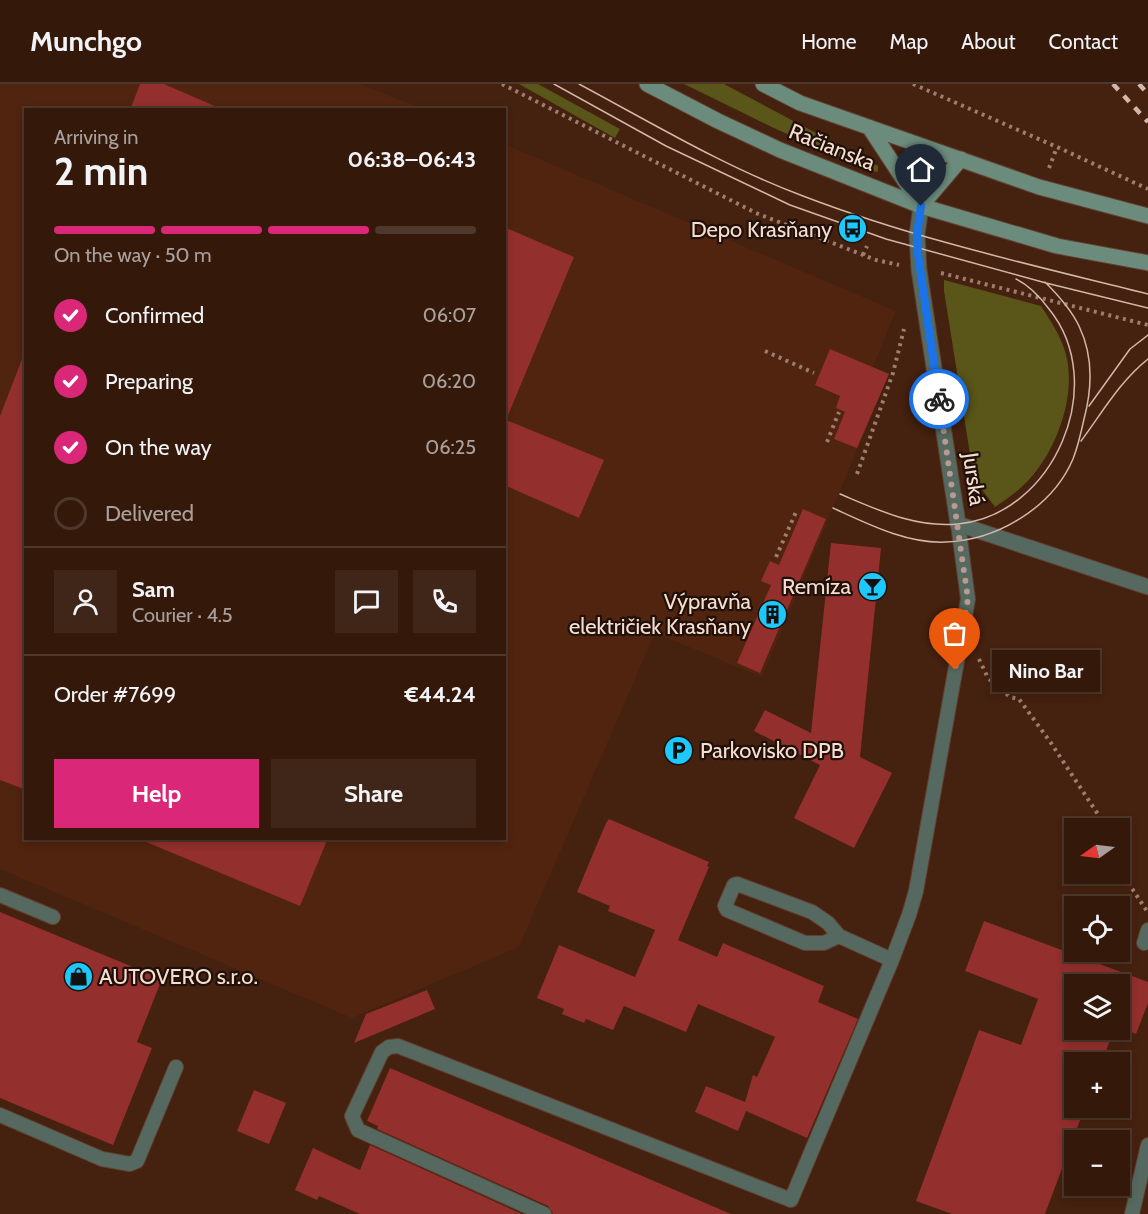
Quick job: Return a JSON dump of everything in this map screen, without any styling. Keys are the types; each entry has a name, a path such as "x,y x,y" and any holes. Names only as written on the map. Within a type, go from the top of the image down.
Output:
{"main road":[{"name":"Račianska","path":"647,84 780,150 921,206 1057,246 1148,263"},
{"name":"Račianska","path":"763,84 800,103 1039,187 1148,216"},
{"path":"868,127 921,206 961,159"}],"street":[{"name":"Jurská","path":"921,206 917,235 919,270 958,524 1148,587"}],"lane":[{"path":"785,1214 892,960 916,891 968,599 958,524"},
{"path":"839,936 824,943 805,943 727,910 725,906 734,885 737,884 812,912 828,923 839,936 892,960"},
{"path":"0,895 53,917"},
{"path":"544,1214 358,1130 352,1116 382,1052 389,1047 398,1046 790,1200"},
{"path":"0,1115 102,1159 130,1164 137,1161 176,1067"},
{"path":"1132,1214 1148,1145"}],"path":[{"path":"502,84 756,213 863,255 1148,325"},
{"path":"914,84 1148,189"},
{"path":"863,255 867,246"},
{"path":"857,474 893,373 906,321"},
{"path":"765,351 814,374"},
{"path":"827,442 839,412"},
{"path":"776,557 796,512"},
{"path":"963,626 988,678 1010,697 1019,699 1063,759 1101,818"},
{"path":"1129,884 1148,913"}],"shaded area":[{"path":"0,84 361,84 420,108 24,108 24,840 506,840 506,145 896,311 873,367 889,374 762,677 655,633 519,947 352,1018 0,869"},
{"path":"519,84 538,84 620,129 615,138"},
{"path":"684,84 724,84 878,166 878,171 778,130"},
{"path":"944,280 1041,306 1060,338 1067,359 1068,394 1051,449 1030,479 995,507 974,479"}],"building":[{"path":"140,84 164,84 219,108 131,108"},
{"path":"506,228 574,257 506,420"},
{"path":"830,349 889,374 857,448 834,439 845,412 836,408 840,396 815,385"},
{"path":"24,354 24,789 0,780 0,416"},
{"path":"506,420 604,460 579,518 506,486"},
{"name":"Výpravňa električiek Krasňany","path":"803,509 826,519 760,673 737,663 771,585 761,581 770,561 779,565"},
{"path":"831,543 881,548 860,757 892,773 854,848 794,818 820,765 754,731 765,710 811,733"},
{"path":"609,819 709,862 707,866 709,867 678,940 717,957 723,943 824,986 818,1002 858,1019 807,1138 746,1111 738,1131 695,1112 706,1086 745,1102 753,1075 757,1077 775,1037 698,1004 686,1032 624,1006 613,1030 586,1019 584,1023 562,1014 564,1009 537,998 559,945 635,977 655,930 608,911 610,906 577,892"},
{"path":"141,840 327,840 300,906"},
{"path":"0,912 162,979 137,1042 152,1048 113,1145 0,1098"},
{"path":"984,921 1064,951 1064,962 1094,962 1126,974 1064,974 1064,1040 1110,1040 1106,1052 1064,1052 1064,1118 1081,1118 1076,1130 1064,1130 1064,1163 1045,1214 952,1214 916,1201 979,1030 1021,1045 1038,999 965,971"},
{"path":"1130,975 1148,982 1148,1003 1136,1034 1130,1032"},
{"path":"427,990 435,1009 354,1043 366,1014"},
{"path":"390,1068 731,1214 553,1214 548,1206 377,1129 378,1126 367,1121"},
{"path":"254,1090 286,1103 269,1144 237,1131"},
{"path":"370,1145 522,1214 360,1214 319,1196 317,1200 295,1190 313,1148 360,1170"}],"tram line":[{"path":"554,84 666,146 790,205 886,239 1046,283 1148,308"},
{"path":"579,84 717,158 803,196 931,238 1148,294"},
{"path":"840,494 883,512 912,520 942,525 958,524 992,515 1021,497 1045,472 1062,441 1072,408 1074,373 1067,339 1049,309 1034,292 1016,279"},
{"path":"833,508 902,536 931,542 946,542 965,540 1003,528 1021,518 1051,492 1064,477 1073,459 1087,408 1090,372 1087,349 1079,326 1068,308 1045,282"},
{"path":"1089,406 1130,349 1148,335"},
{"path":"1081,441 1120,387 1148,359"}],"railway":[{"path":"1113,84 1148,122"},
{"path":"1139,84 1148,94"}],"way so far":[{"path":"939,399 968,599 955,670"}],"place":[{"name":"Depo Krasňany","path":"853,229"},
{"name":"Remíza","path":"872,586"},
{"name":"Výpravňa električiek Krasňany","path":"772,614"},
{"name":"Nino Bar","path":"955,670"},
{"name":"Parkovisko DPB","path":"679,750"},
{"name":"AUTOVERO s.r.o.","path":"78,976"}],"route":[{"path":"921,206 917,235 919,270 939,399"}]}
